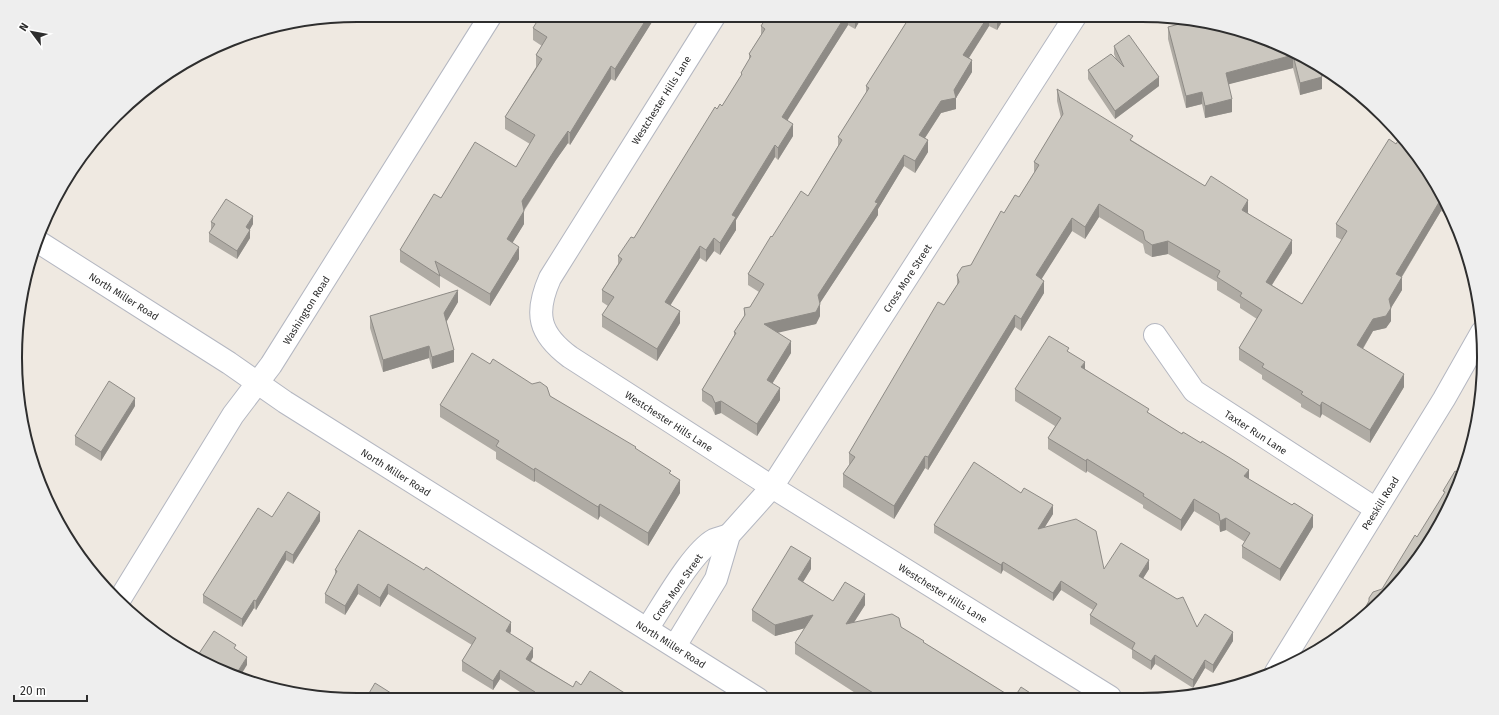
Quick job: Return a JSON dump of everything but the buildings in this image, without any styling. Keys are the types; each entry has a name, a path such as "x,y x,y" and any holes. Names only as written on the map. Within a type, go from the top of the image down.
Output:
{"street":[{"name":"Washington Road","path":"121,596 233,414 275,359 487,22"},
{"name":"Westchester Hills Lane","path":"711,22 550,278 543,293 540,308 541,323 547,336 557,348 570,358 772,487 1104,693"},
{"name":"Cross More Street","path":"675,646 716,579 729,535 772,487 1071,22"},
{"name":"North Miller Road","path":"42,244 229,363 257,384 749,693"},
{"name":"Taxter Run Lane","path":"1155,336 1194,391 1376,509"},
{"name":"Peeskill Road","path":"1283,661 1444,399 1476,342"},
{"name":"Cross More Street","path":"647,629 685,572 702,551 714,541 729,535"}]}
